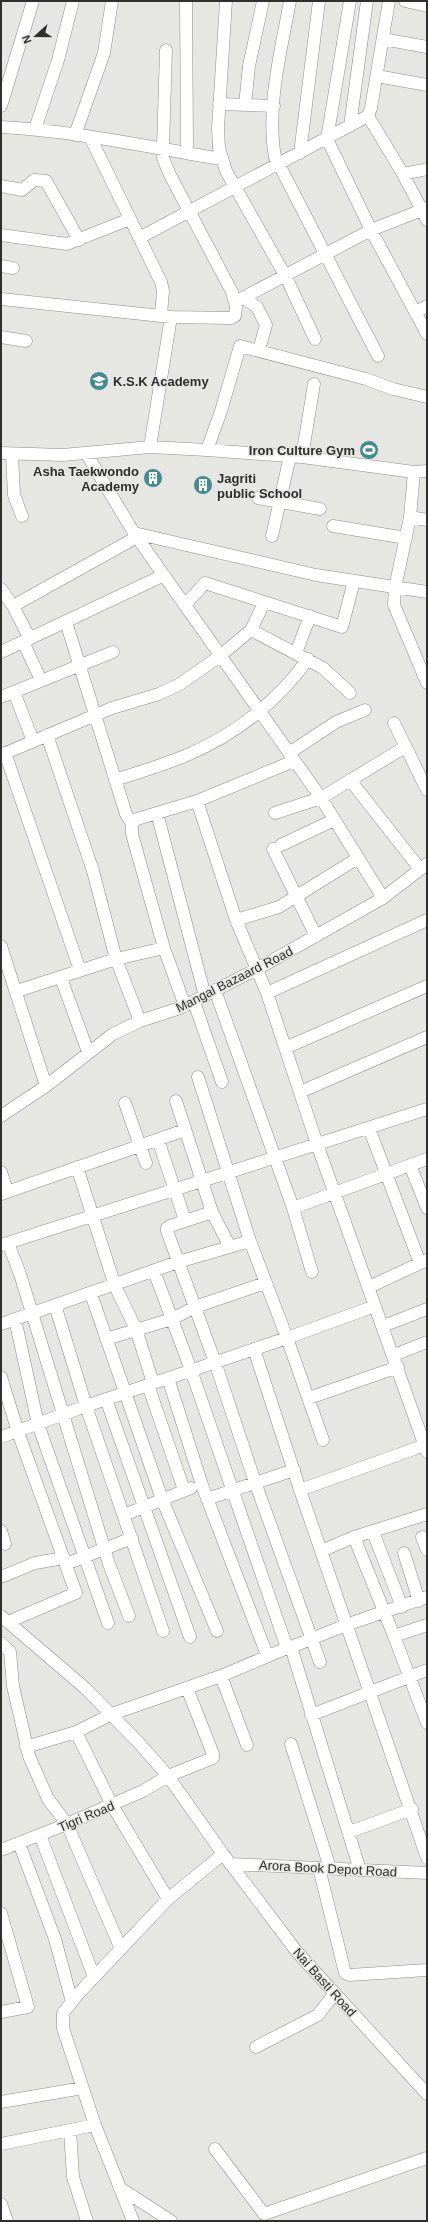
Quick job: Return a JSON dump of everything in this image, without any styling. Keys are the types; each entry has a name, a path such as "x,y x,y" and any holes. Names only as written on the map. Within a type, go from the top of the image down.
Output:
{"street":[{"path":"1,106 33,1"},
{"path":"35,129 58,60 73,1"},
{"path":"75,135 104,53 112,1"},
{"path":"186,1 188,144 186,153"},
{"path":"226,1 218,141 222,159 236,188 286,277 315,339"},
{"path":"245,105 249,66 263,1"},
{"path":"290,1 274,106 273,148 278,165 326,254 378,356"},
{"path":"300,154 319,1"},
{"path":"350,1 326,139 371,230 427,334"},
{"path":"350,126 367,1"},
{"path":"389,1 377,76 368,116 424,208 427,220"},
{"path":"405,1 427,6"},
{"path":"383,40 427,47"},
{"path":"166,50 163,147 164,162 232,292 240,300 257,307 266,325 259,350"},
{"path":"377,76 427,84"},
{"path":"219,104 274,106"},
{"path":"140,238 300,154 368,116"},
{"path":"1,127 35,129 163,147 186,153 222,159"},
{"path":"90,137 162,286 166,316 150,447"},
{"path":"403,174 427,169"},
{"path":"1,186 22,190 34,180 46,181 80,240"},
{"path":"1,298 166,316 232,318 236,312 240,300 286,277 371,230 424,208"},
{"path":"1,235 63,244 80,240 130,219"},
{"path":"1,266 13,268"},
{"path":"416,312 427,306"},
{"path":"1,337 26,341"},
{"path":"207,450 221,411 238,349 242,346 366,379 393,389 427,397"},
{"path":"272,536 280,503 296,456 314,384"},
{"path":"22,516 14,495 7,454 63,455 150,447 296,456 414,472 427,471"},
{"path":"86,453 136,535 220,656 261,710 321,798 383,898"},
{"path":"414,472 410,517 395,588 395,609 427,683"},
{"path":"258,498 320,509"},
{"path":"410,517 427,520"},
{"path":"333,526 406,538"},
{"path":"13,606 136,535 300,571 395,588 427,592"},
{"path":"1,652 164,575"},
{"path":"185,605 205,584 342,627 354,581"},
{"path":"1,589 13,606 41,680"},
{"path":"80,970 3,754 95,715 173,688 220,656 251,630 264,603"},
{"path":"296,653 310,616"},
{"path":"66,622 126,814 132,824 132,834 164,948 200,998 275,1158 293,1208 312,1272"},
{"path":"251,630 308,659 331,674 350,693"},
{"path":"1,697 113,652"},
{"path":"115,780 189,754 216,740 261,710 278,696 308,659"},
{"path":"14,692 33,741"},
{"path":"132,824 137,819 197,801 292,757 336,722 365,710"},
{"path":"394,723 427,790"},
{"path":"47,735 93,871 116,959 140,1021"},
{"path":"276,813 321,798 405,747"},
{"path":"350,780 424,867"},
{"path":"197,801 236,920 267,993 317,1144 336,1193 426,1449 300,1490"},
{"path":"157,813 200,998 222,1082"},
{"path":"316,936 295,897 277,847 334,820"},
{"path":"236,920 279,907 358,858"},
{"name":"Mangal Bazaard Road","path":"1,1116 46,1086 113,1034 140,1021 200,998 257,970 383,898 424,867"},
{"path":"267,993 427,920"},
{"path":"1,946 5,967 17,991 46,1086"},
{"path":"17,991 116,959 164,948"},
{"path":"61,978 88,1052"},
{"path":"285,1048 427,986"},
{"path":"300,1092 427,1037"},
{"path":"198,1077 230,1173 250,1241 287,1338 323,1440"},
{"path":"176,1101 212,1212 230,1247"},
{"path":"125,1103 141,1145 146,1163"},
{"path":"129,1616 105,1549 31,1313 4,1244 93,1217 427,1109"},
{"path":"368,1128 424,1262 369,1286"},
{"path":"1,1172 4,1193 185,1130"},
{"path":"158,1140 184,1220"},
{"path":"293,1208 427,1159"},
{"path":"410,1165 427,1208"},
{"path":"77,1167 115,1286 136,1329 151,1384 184,1490"},
{"path":"212,1212 184,1220 167,1228 215,1362 255,1482 320,1662"},
{"path":"1,1324 115,1286 178,1262 250,1241"},
{"path":"154,1271 192,1370 232,1490 289,1648 360,1870"},
{"path":"106,1339 172,1319 195,1307 265,1283"},
{"path":"91,1294 124,1394 162,1500 217,1631"},
{"path":"55,1305 86,1406 163,1631"},
{"path":"1,1437 106,1399 287,1338 376,1306"},
{"path":"383,1326 427,1309"},
{"path":"15,1319 38,1424 108,1623"},
{"path":"309,1398 396,1361 427,1342"},
{"path":"254,1349 300,1490 369,1692 412,1810 427,1858"},
{"path":"1,1377 18,1432 76,1593 5,1619"},
{"path":"168,1378 207,1499 267,1655"},
{"path":"106,1399 190,1637"},
{"path":"207,1499 294,1470"},
{"path":"124,1515 184,1490 202,1485"},
{"path":"321,1551 354,1537 427,1514"},
{"path":"1,1531 5,1544"},
{"path":"373,1532 402,1607"},
{"path":"354,1537 426,1718"},
{"path":"422,1537 427,1550"},
{"path":"1,1577 35,1563 65,1561 84,1557 132,1538"},
{"path":"26,1747 76,1732 112,1714 221,1676 267,1655 312,1640 346,1625 423,1599 404,1553"},
{"name":"Nai Basti Road","path":"5,1619 80,1682 112,1714 168,1776 226,1859 297,1952 427,2094"},
{"path":"394,1636 427,1626"},
{"path":"1,1643 10,1652 13,1686 26,1747 45,1793 67,1824 122,1949"},
{"path":"311,1716 427,1670"},
{"path":"221,1676 247,1745"},
{"name":"Tigri Road","path":"1,1850 112,1805 168,1776 214,1757 187,1688"},
{"path":"76,1732 85,1755 112,1805 168,1899"},
{"path":"291,1744 325,1868 345,1973 349,1976 427,1970"},
{"path":"349,1832 412,1810"},
{"path":"40,1835 94,1976"},
{"path":"19,1843 55,1939 72,2002"},
{"path":"133,2221 95,2125 62,2022 63,2013 94,1976 122,1949 168,1899 226,1859"},
{"name":"Arora Book Depot Road","path":"226,1859 325,1868 427,1873"},
{"path":"1,1913 28,2007 1,2012"},
{"path":"256,2047 318,2015 335,1993"},
{"path":"1,2102 83,2088"},
{"path":"1,2144 95,2125"},
{"path":"70,2130 73,2177 87,2221"},
{"path":"216,2149 264,2214 427,2158"},
{"path":"120,2188 171,2221"},
{"path":"1,2206 7,2221"}],"place":[{"name":"K.S.K Academy","path":"99,381"},
{"name":"Iron Culture Gym","path":"369,450"},
{"name":"Asha Taekwondo Academy","path":"153,478"},
{"name":"Jagriti public School","path":"203,485"}]}
